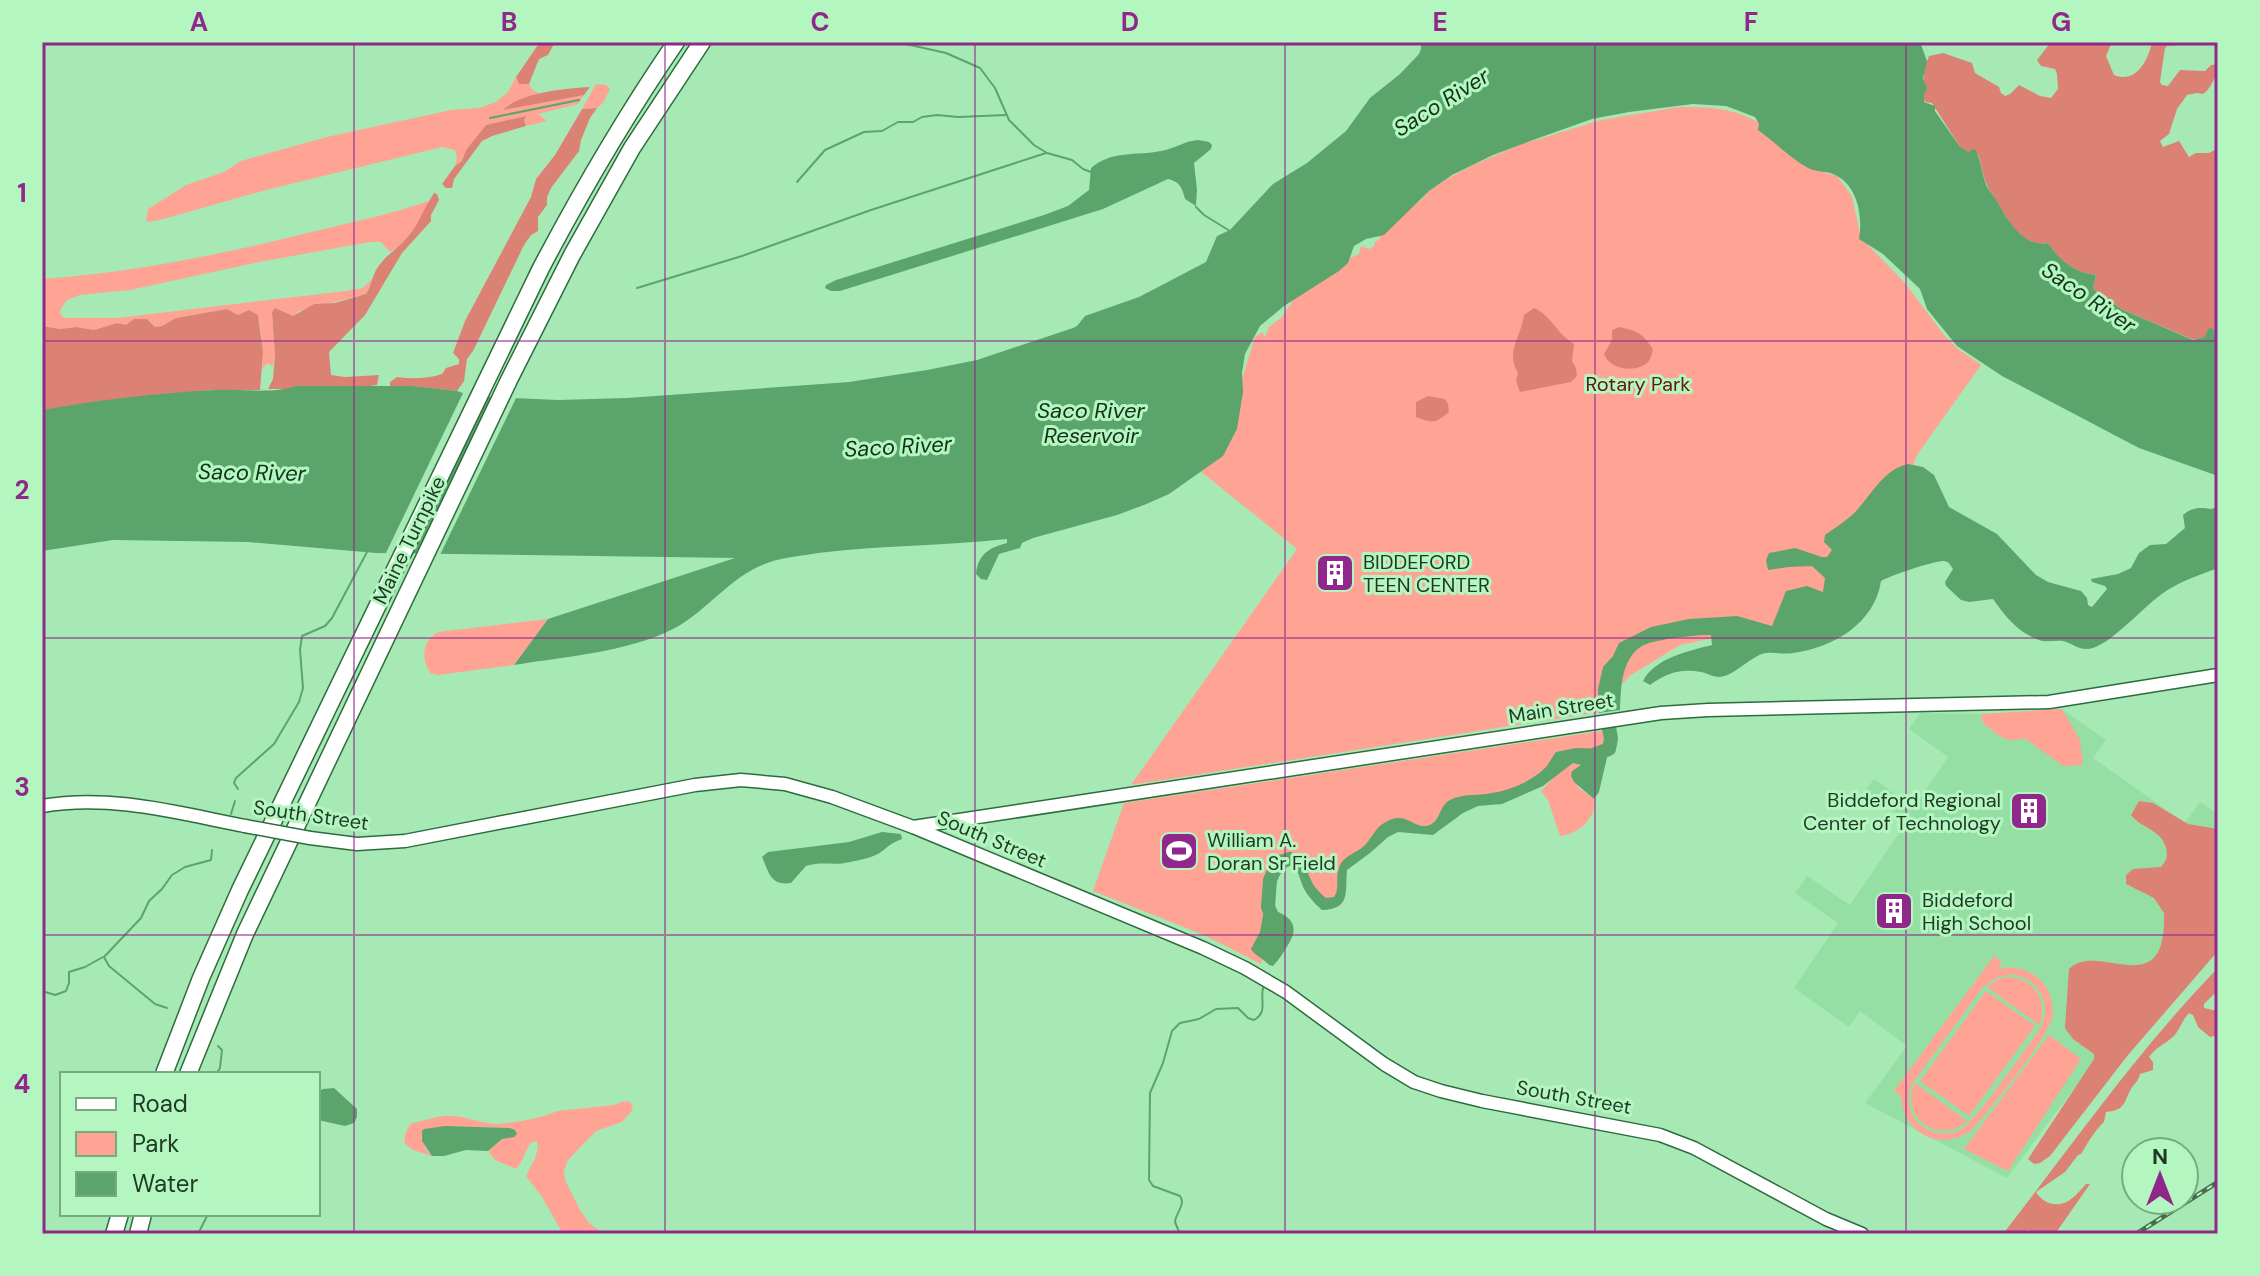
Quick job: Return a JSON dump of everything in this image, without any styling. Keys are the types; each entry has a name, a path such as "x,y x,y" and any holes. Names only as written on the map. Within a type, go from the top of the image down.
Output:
{"highway":[{"name":"Maine Turnpike","path":"165,1072 201,978 240,890 486,379 579,196 640,94 676,42"},
{"name":"Maine Turnpike","path":"189,1072 245,934 509,380 572,255 632,148 702,42"}],"street":[{"name":"Main Street","path":"913,827 1661,713 2049,702 2218,675"},
{"name":"South Street","path":"42,806 107,803 357,844 405,841 683,787 741,780 812,790 913,827 1245,968 1286,992 1384,1064 1414,1082 1482,1101 1660,1135 1694,1148 1826,1219 1862,1234"}],"shaded area":[{"path":"540,42 555,42 548,55 539,59 529,84 519,84 516,77"},
{"path":"2051,42 2112,42 2106,56 2114,75 2121,77 2134,74 2144,64 2152,42 2182,42 2165,48 2160,82 2168,86 2180,70 2205,71 2211,65 2218,64 2209,88 2203,94 2187,95 2177,109 2169,134 2160,141 2163,147 2179,141 2189,157 2218,148 2218,334 2212,328 2205,337 2194,340 2121,309 2093,289 2096,275 2068,265 2048,243 2031,241 2017,232 1989,189 1978,154 1968,153 1960,147 1932,103 1925,102 1923,98 1924,69 1929,56 1943,53 1972,63 1975,73 1999,87 2005,96 2019,85 2051,98 2058,89 2057,74 2055,69 2041,66 2037,60"},
{"path":"590,87 584,95 503,110 531,96"},
{"path":"597,108 590,118 579,151 551,188 547,205 538,217 538,231 524,245 467,359 464,381 457,391 390,386 390,382 397,377 431,377 459,364 453,353 465,321 531,197 536,179 555,155 582,109"},
{"path":"526,116 526,126 482,141 454,179 452,188 442,184 486,125"},
{"path":"434,193 439,200 431,221 402,253 365,315 329,352 331,375 379,375 377,385 268,389 273,379 272,312 275,308 293,316 314,304 335,303 366,294 376,270 413,231"},
{"path":"1534,308 1574,344 1572,361 1577,376 1571,382 1520,392 1513,351 1524,315"},
{"path":"227,309 238,315 249,310 258,315 263,352 260,390 211,390 42,410 42,326 94,330 117,323 126,325 134,319 147,319 155,327 176,318"},
{"path":"1619,327 1639,334 1653,349 1649,361 1643,366 1623,368 1607,359 1604,354 1612,340 1612,330"},
{"path":"1428,396 1445,399 1449,412 1434,421 1416,417 1416,402"},
{"path":"2062,709 2106,740 2093,758 2185,823 2200,802 2218,814 2218,896 2007,1178 1865,1103 1907,1046 1860,1011 1849,1027 1794,988 1838,923 1795,893 1807,876 1850,905 1907,821 1865,791 1874,779 1914,807 1948,757 1909,729 1920,713 1984,714"},
{"path":"2139,801 2153,803 2188,824 2218,829 2218,951 2128,1055 2050,1156 2034,1164 2028,1159 2094,1059 2094,1054 2073,1039 2065,1028 2069,969 2082,962 2096,961 2143,964 2154,957 2162,941 2164,913 2154,898 2126,884 2126,875 2133,869 2161,867 2167,856 2160,837 2131,815"},
{"path":"2218,968 2218,990 2204,1004 2204,1008 2218,1011 2218,1035 2210,1037 2198,1027 2189,1013 2175,1034 2149,1057 2153,1070 2140,1074 2122,1107 2106,1112 2104,1122 2081,1154 2065,1172 2036,1192 2047,1202 2061,1204 2090,1184 2055,1234 2028,1230 2020,1234 2003,1234 2133,1064"}],"green space":[{"path":"516,77 519,84 529,84 533,91 540,93 507,105 584,95 578,104 538,114 547,121 526,126 525,116 486,125 466,150 462,161 455,166 455,150 442,147 146,222 148,209 186,185 224,172 241,161 327,137 451,110 479,108 496,102 508,92"},
{"path":"596,84 606,85 610,89 603,103 597,108 582,109"},
{"name":"Rotary Park","path":"1679,107 1718,109 1744,115 1781,137 1826,173 1837,176 1852,196 1861,238 1905,283 1944,335 1981,365 1917,455 1889,530 1804,620 1680,645 1631,675 1609,697 1607,711 1131,785 1297,549 1194,466 1240,386 1255,337 1262,332 1265,337 1269,327 1282,317 1297,294 1359,254 1361,246 1369,249 1374,246 1400,212 1420,201 1445,180 1522,144 1601,120"},
{"path":"429,201 414,230 390,252 381,242 370,242 130,290 80,295 67,300 60,310 65,318 117,318 346,291 363,288 373,278 366,294 299,311 293,316 275,308 272,312 273,366 267,363 262,370 258,315 249,310 238,315 227,309 176,318 155,327 150,321 135,319 126,325 116,323 94,330 42,326 42,279 141,268 206,256"},
{"path":"548,619 514,665 438,675 430,673 427,667 424,656 426,645 438,632"},
{"path":"2062,709 2080,740 2083,765 2063,766 2026,739 2001,737 1983,723 1981,714"},
{"path":"1608,730 1603,737 1607,739 1606,749 1578,757 1530,784 1467,802 1435,827 1405,824 1347,864 1340,898 1326,904 1298,868 1282,862 1264,893 1264,907 1275,925 1261,964 1206,936 1093,891 1124,803"},
{"path":"1573,763 1581,765 1572,771 1578,787 1594,799 1593,813 1580,828 1560,836 1548,800 1541,791"},
{"path":"1994,956 2002,962 1998,969 2024,970 2045,986 2053,1007 2048,1028 2017,1074 1973,1129 1949,1139 1926,1136 1909,1121 1901,1096 1894,1091","holes":["2012,974 2021,977 2041,993 2045,1009 2041,1027 2001,1083 1960,1130 1939,1133 1923,1127 1910,1110 1912,1084 1983,987 1996,978"]},
{"path":"2006,977 2024,981 2036,992 2042,1007 2039,1025 1987,987"},
{"path":"1986,991 2035,1026 1969,1116 1920,1081"},
{"path":"2049,1035 2081,1059 2008,1171 1964,1149"},
{"path":"1915,1083 1967,1121 1945,1131 1924,1124 1912,1107"},
{"path":"624,1101 633,1106 631,1112 622,1122 596,1131 568,1160 564,1171 565,1180 580,1210 589,1223 603,1234 563,1234 526,1176 536,1155 537,1141 532,1142 516,1169 495,1160 488,1151 502,1139 517,1134 515,1130 445,1126 421,1137 432,1156 405,1144 406,1132 412,1123 436,1117 455,1116 503,1123"}],"water":[{"name":"Saco River Reservoir","path":"1421,42 1920,42 1927,61 1923,78 1927,89 1924,102 1935,106 1935,111 1960,147 1968,152 1976,150 1987,187 2018,232 2031,241 2048,243 2062,260 2074,268 2096,275 2093,289 2121,309 2193,340 2205,337 2208,329 2212,328 2218,334 2218,476 2139,448 2002,376 1957,346 1927,309 1920,289 1883,254 1859,239 1859,211 1848,185 1830,173 1811,169 1795,160 1758,130 1755,117 1726,106 1693,104 1592,119 1493,155 1452,175 1429,191 1384,235 1366,239 1354,246 1348,263 1339,271 1284,306 1260,326 1245,354 1237,429 1223,456 1169,494 1144,505 1033,538 1022,543 1020,548 999,554 987,580 976,574 979,562 989,550 1007,543 1007,539 841,550 788,558 770,562 744,575 687,620 656,636 596,652 514,665 548,619 735,558 376,553 248,542 113,540 42,551 42,410 150,395 215,390 267,391 295,386 413,386 457,391 472,396 558,400 849,382 977,360 1073,328 1085,316 1139,297 1206,262 1217,236 1230,230 1273,184 1307,163 1346,131 1370,98 1419,54"},
{"path":"1198,140 1212,145 1194,163 1196,206 1185,199 1178,183 1168,179 1103,209 840,291 825,288 836,280 1068,206 1089,190 1091,168 1107,158 1161,151"},
{"path":"1908,464 1923,467 1934,475 1949,507 1997,534 2036,575 2048,582 2081,591 2092,607 2107,589 2091,579 2131,568 2139,553 2150,545 2166,544 2185,528 2183,515 2193,509 2218,506 2218,568 2166,591 2110,638 2085,649 2063,641 2031,637 2013,623 1993,599 1961,600 1946,586 1945,582 1953,569 1950,564 1944,561 1932,563 1881,581 1877,596 1861,621 1837,639 1808,650 1762,654 1725,676 1680,671 1650,685 1643,681 1655,667 1673,657 1712,645 1711,635 1667,639 1645,645 1635,652 1626,666 1620,710 1599,713 1598,689 1603,667 1619,643 1651,627 1689,619 1737,616 1772,626 1786,591 1807,586 1823,592 1825,578 1812,566 1768,570 1766,560 1769,553 1795,548 1827,557 1832,550 1824,542 1825,535 1851,516 1890,472"},
{"path":"1576,748 1609,749 1599,792 1594,799 1574,782 1572,771 1581,765 1573,763 1543,786 1502,804 1478,806 1433,835 1398,832 1347,870 1345,898 1331,909 1322,910 1311,899 1294,866 1280,869 1270,880 1278,859 1292,852 1301,860 1319,892 1326,898 1334,897 1341,864 1389,820 1402,818 1420,826 1431,825 1450,800 1514,787 1541,772 1556,752"},
{"path":"882,832 901,834 902,839 866,858 806,866 791,883 774,880 762,857 768,852 849,842"},
{"path":"1268,907 1287,917 1294,931 1273,966 1251,949 1260,932 1264,910"},
{"path":"334,1088 357,1109 354,1123 345,1126 320,1120 320,1091"},
{"path":"445,1126 510,1128 517,1134 502,1139 488,1151 466,1150 432,1156 422,1141 422,1131"}],"pier":[{"path":"465,389 473,392 407,558 384,557"},
{"path":"494,393 518,394 438,559 415,558"}],"waterway":[{"path":"897,42 946,53 980,68 995,88 1009,120 1034,145 1047,153 1072,160 1091,172"},
{"path":"490,118 579,100"},
{"path":"797,182 825,150 864,132 882,131 898,122 913,122 937,115 1006,115"},
{"path":"637,288 742,256 1046,153"},
{"path":"1196,207 1230,231"},
{"path":"238,789 234,783 236,778 274,744 299,702 303,688 302,636 325,626 332,618 367,552"},
{"path":"1593,755 1609,749 1609,727"},
{"path":"231,814 235,801"},
{"path":"167,1008 155,1004 109,966 104,957 141,918 149,901 172,875 185,867 211,860 212,850"},
{"path":"1275,922 1268,907 1270,880 1283,861"},
{"path":"42,991 55,995 66,991 69,972 103,957"},
{"path":"1180,1234 1175,1222 1182,1199 1153,1186 1149,1180 1150,1093 1172,1031 1180,1023 1199,1019 1216,1009 1238,1008 1254,1020 1262,1010 1263,988"},
{"path":"217,1072 222,1050 218,1046"},
{"path":"198,1234 207,1216"}],"railway":[{"path":"2136,1234 2218,1182"}],"place":[{"name":"BIDDEFORD TEEN CENTER","path":"1335,573"},
{"name":"Biddeford Regional Center of Technology","path":"2029,811"},
{"name":"William A. Doran Sr Field","path":"1179,851"},
{"name":"Biddeford High School","path":"1894,911"}],"water label":[{"name":"Saco River","path":"1441,102"},
{"name":"Saco River","path":"2089,297"},
{"name":"Saco River","path":"898,446"},
{"name":"Saco River","path":"252,472"}]}
